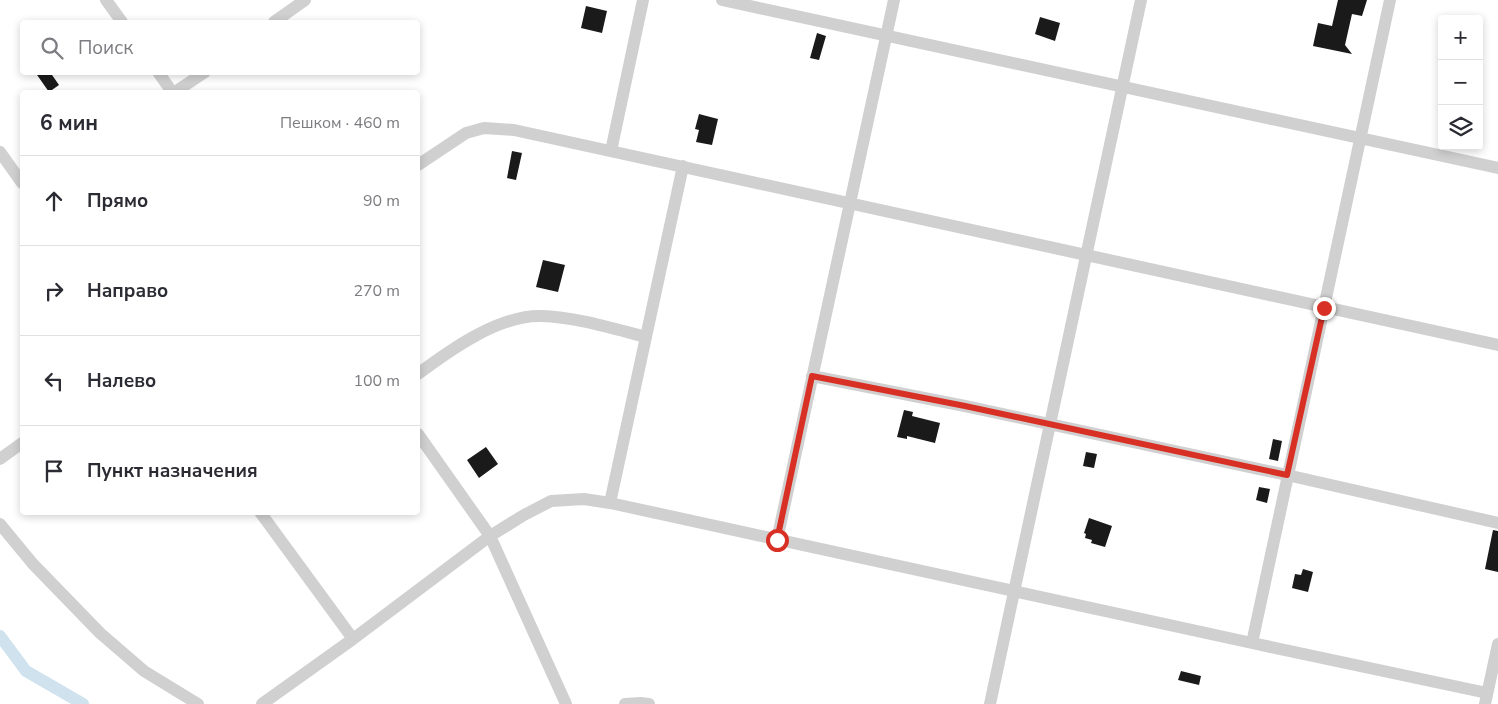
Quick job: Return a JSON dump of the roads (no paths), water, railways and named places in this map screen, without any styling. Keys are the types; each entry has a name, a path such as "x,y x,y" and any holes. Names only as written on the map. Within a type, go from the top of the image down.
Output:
{"street":[{"path":"106,0 121,20"},
{"path":"277,20 305,0"},
{"path":"611,151 643,0"},
{"path":"722,0 1498,168"},
{"path":"777,540 894,0"},
{"path":"990,704 1141,0"},
{"path":"1252,644 1390,0"},
{"path":"160,75 172,90"},
{"path":"177,90 200,75"},
{"path":"420,164 466,133 484,128 514,130 1498,345"},
{"path":"0,152 20,180"},
{"path":"610,502 683,166"},
{"path":"420,373 472,338 491,328 514,320 539,316 579,321 646,337"},
{"path":"812,376 965,406 1287,475 1498,523"},
{"path":"420,437 490,536 566,704"},
{"path":"0,459 20,444"},
{"path":"262,704 490,536 524,514 550,501 584,499 610,502 1014,591 1486,698 1498,644"},
{"path":"262,515 353,638"},
{"path":"0,524 33,564 100,633 144,671 198,704"},
{"path":"625,704 641,702 649,704"}],"waterway":[{"path":"0,636 26,671 83,704"}]}
